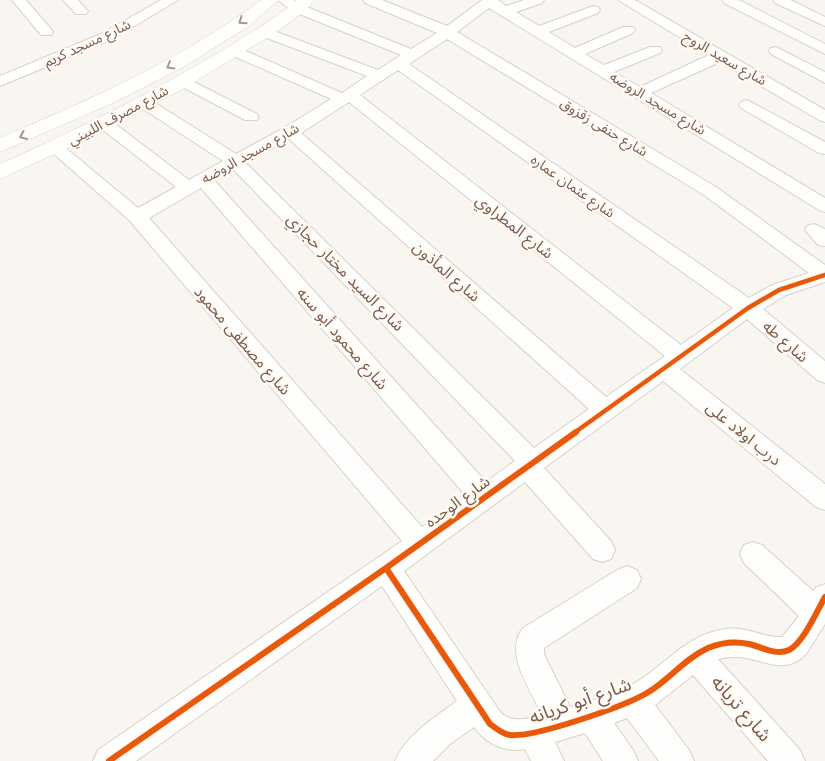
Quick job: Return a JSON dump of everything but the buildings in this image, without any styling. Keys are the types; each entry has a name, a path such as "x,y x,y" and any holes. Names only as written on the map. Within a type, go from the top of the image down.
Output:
{"main road":[{"name":"شارع مصرف اللبيني","path":"0,146 163,70 212,41 271,0"},
{"name":"شارع مصرف اللبيني","path":"0,172 55,148 182,81 264,32 296,3"}],"street":[{"path":"19,0 46,32"},
{"path":"70,0 81,11"},
{"name":"شارع مسجد كريم","path":"0,81 108,36 171,0"},
{"name":"شارع حنفى زقزوق","path":"370,0 447,33 710,191 825,275"},
{"path":"506,11 537,0"},
{"name":"شارع سعيد الروح","path":"624,0 825,117"},
{"path":"729,0 825,50"},
{"path":"780,0 825,22"},
{"name":"شارع مسجد الروضه","path":"137,218 196,183 290,132 347,97 447,33 490,1 825,206"},
{"path":"296,3 406,59"},
{"path":"540,31 593,10"},
{"path":"799,37 825,27"},
{"path":"576,53 628,30"},
{"path":"264,32 380,76"},
{"path":"605,70 655,50"},
{"path":"776,50 825,78"},
{"name":"شارع المطراوي","path":"234,51 347,97 672,362"},
{"path":"641,92 722,56"},
{"name":"شارع عثمان عماره","path":"406,59 748,308"},
{"path":"182,81 251,117"},
{"name":"شارع السيد مختار حجازي","path":"143,102 236,162 529,464 602,550"},
{"path":"747,106 825,149"},
{"name":"شارع محمود أبو سنه","path":"104,123 196,183 484,497"},
{"name":"شارع المأذون","path":"290,132 604,409"},
{"name":"شارع مصطفى محمود","path":"55,148 137,218 420,543"},
{"name":"شارع الوحده","path":"109,761 386,568 604,409 748,308 779,290 825,275"},
{"name":"شارع طه","path":"748,308 825,374"},
{"name":"درب اولاد على","path":"672,362 825,499"},
{"path":"753,554 820,605"},
{"name":"شارع أبو كريانه","path":"386,568 476,706 490,724 500,732 510,735 533,734 646,694 706,648 726,644 747,644 782,652 792,648 820,605"},
{"path":"562,724 530,656 530,643 533,638 627,580"},
{"name":"شارع تريانه","path":"696,655 789,761"},
{"path":"632,700 678,761"},
{"path":"411,761 439,733 476,706"},
{"path":"591,715 622,761"},
{"path":"533,734 548,761"}],"cycle path":[{"path":"109,761 386,568 748,308 779,290 825,275"},
{"path":"386,568 490,724 499,731 510,735 521,735 557,726 621,705 647,693 696,654 714,646 737,643 776,652 787,651 796,644 825,597"}]}
